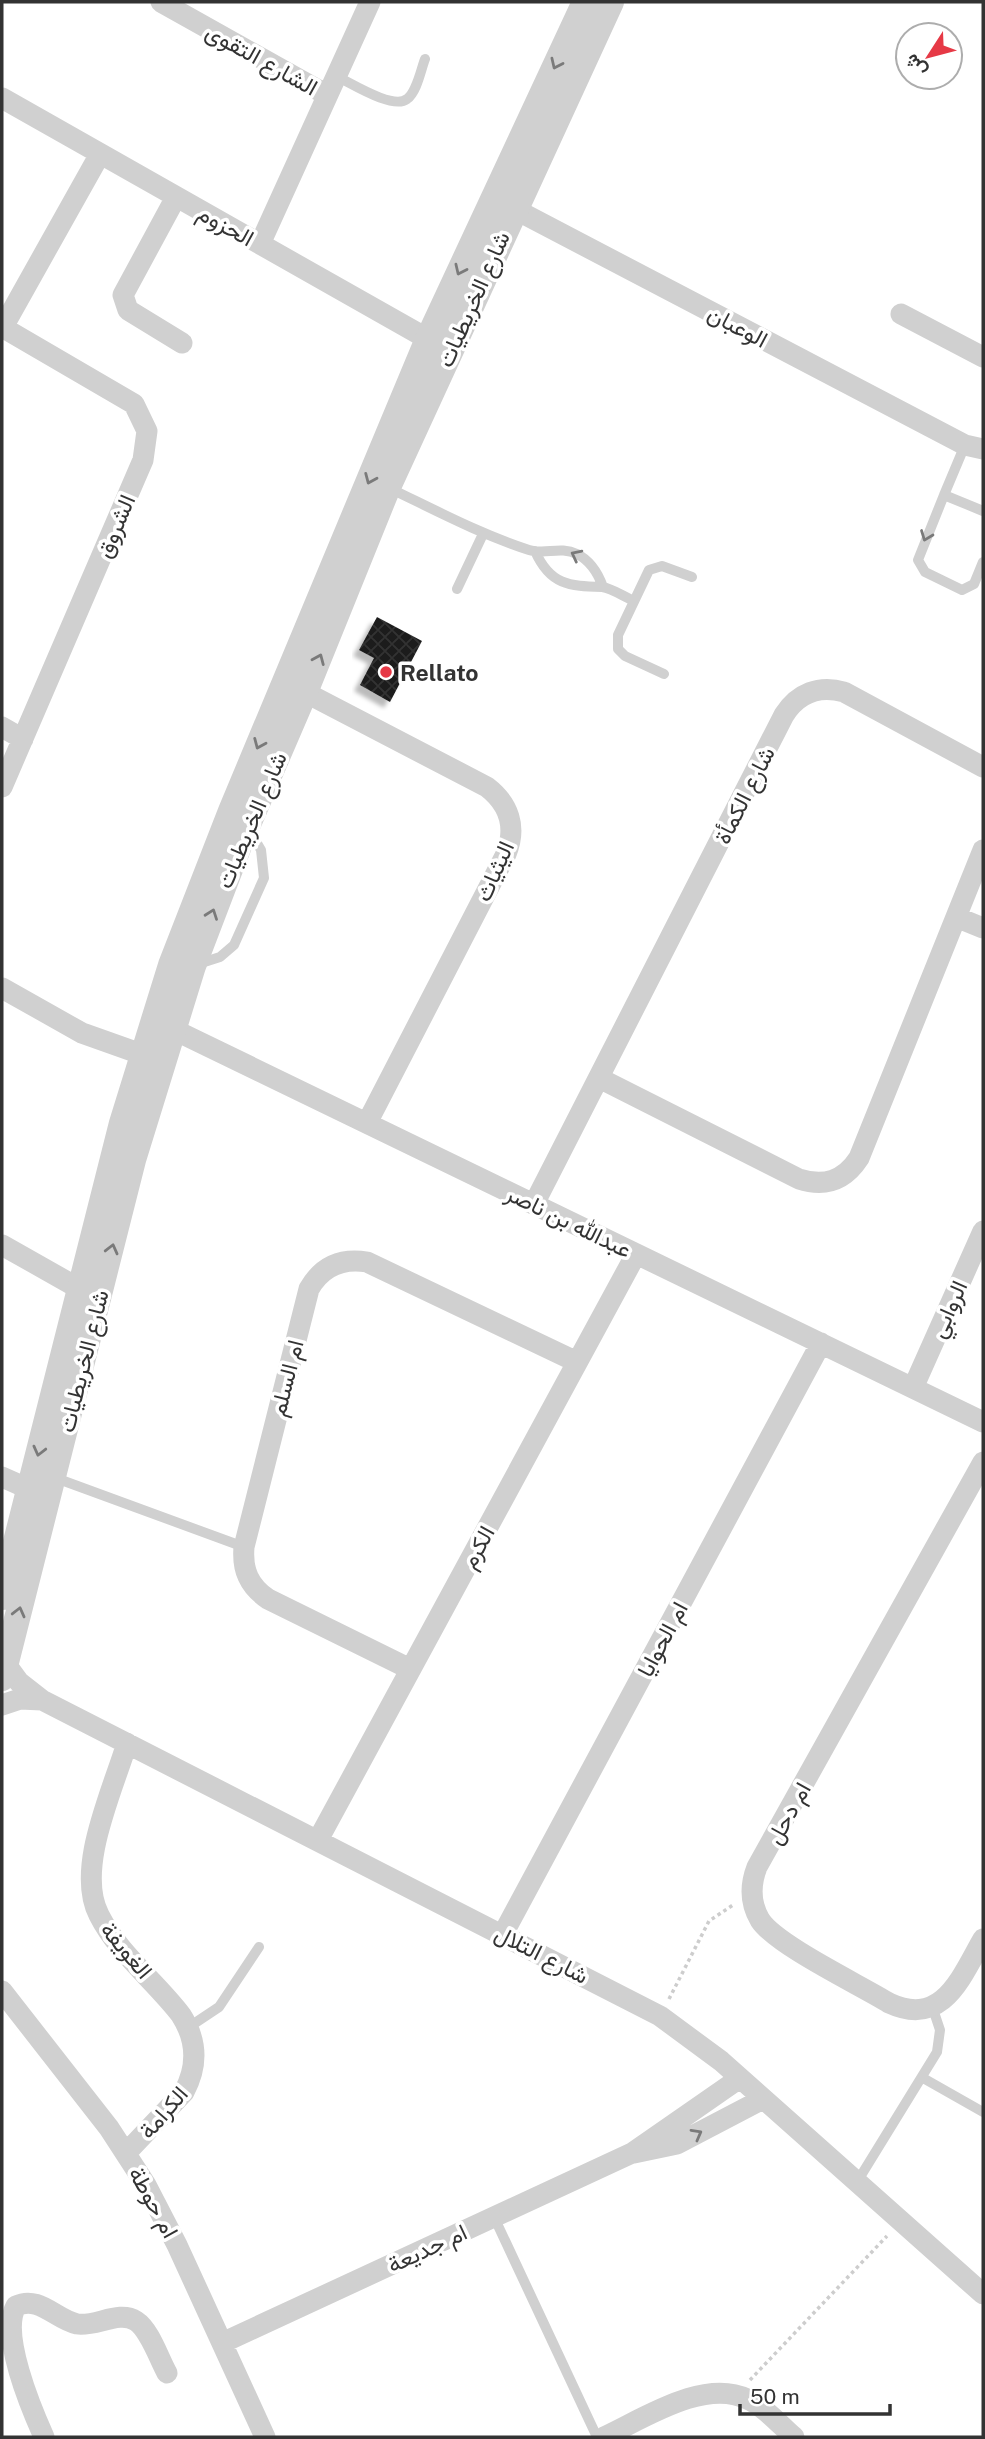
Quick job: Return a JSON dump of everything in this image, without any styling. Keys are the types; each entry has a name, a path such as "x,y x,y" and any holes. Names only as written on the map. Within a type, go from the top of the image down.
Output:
{"street":[{"name":"الشارع التقوى","path":"162,2 332,86"},
{"name":"الشارع التقوى","path":"260,244 370,2"},
{"name":"شارع الخريطيات","path":"163,1025 193,966 247,826 295,687 439,345 503,204 585,2"},
{"name":"شارع الخريطيات","path":"503,204 611,2"},
{"name":"الحزوم","path":"2,98 439,345"},
{"name":"الشروق","path":"2,787 143,460 147,441 144,421 126,397 2,327 100,154"},
{"path":"176,197 123,295 128,310 182,343"},
{"name":"الوعبان","path":"503,204 974,447"},
{"path":"901,314 983,357"},
{"name":"شارع الخريطيات","path":"4,1670 53,1477 152,1058 201,885 388,487 439,345"},
{"name":"اليثياث","path":"295,687 486,787 503,802 511,822 510,844 506,854 367,1123"},
{"name":"شارع الكمأة","path":"534,1205 784,715 796,699 824,689 844,692 983,767"},
{"path":"2,727 23,739"},
{"path":"599,1078 799,1179 810,1183 833,1181 853,1168 859,1158 983,850"},
{"path":"956,917 983,928"},
{"path":"2,988 82,1033 152,1058"},
{"name":"عبدالله بن ناصر","path":"163,1025 983,1422"},
{"name":"شارع الخريطيات","path":"2,1597 122,1124 152,1058"},
{"name":"الروابي","path":"913,1388 983,1231"},
{"path":"2,1245 80,1289"},
{"name":"الكرم","path":"318,1840 636,1254"},
{"name":"ام السلم","path":"410,1669 261,1594 246,1573 244,1547 305,1298 314,1280 328,1267 348,1261 377,1266 577,1362"},
{"name":"ام الحوايا","path":"503,1934 821,1343"},
{"name":"ام دحل","path":"753,1903 752,1885 757,1867 983,1462"},
{"path":"2,1477 29,1489"},
{"name":"شارع التلال","path":"4,1670 42,1700 660,2016 740,2078 983,2294"},
{"path":"2,1704 20,1699 42,1700"},
{"name":"الغويفة","path":"127,1743 91,1863 90,1890 99,1916 107,1928 172,2003 189,2027"},
{"path":"753,1903 760,1920 772,1934 889,2003 910,2010 932,2006 951,1994 983,1940"},
{"name":"ام حوطة","path":"2,1991 126,2153 177,2245 265,2437"},
{"name":"الكرامة","path":"126,2153 177,2102 190,2081 194,2056 189,2027"},
{"name":"ام جديعة","path":"222,2343 632,2153 740,2078"},
{"name":"ام جديعة","path":"632,2153 677,2144 763,2099"},
{"path":"44,2437 11,2357 8,2334 11,2311 22,2303 36,2304 76,2323 122,2317 135,2320 144,2330 167,2374"},
{"path":"2,2389 27,2399"},
{"path":"604,2437 697,2395 710,2392 737,2395 759,2406 793,2437"}],"lane":[{"path":"332,86 398,102 407,99 412,93 425,59"},
{"path":"974,447 944,495 919,555 921,569 962,590 974,584 983,562"},
{"path":"388,487 484,534 535,551 556,548 577,554 594,568 603,587"},
{"path":"944,495 983,511"},
{"path":"457,589 484,534"},
{"path":"535,551 546,570 563,583 583,589 603,587 632,600"},
{"path":"664,674 625,656 618,649 618,635 632,600 653,567 662,566 692,577"},
{"path":"193,966 220,957 234,945 264,878 261,850 247,826"},
{"path":"53,1477 244,1547"},
{"path":"189,2027 219,2007 259,1947"},
{"path":"857,2182 923,2078 940,2041 939,2022 932,2006"},
{"path":"923,2078 983,2112"},
{"path":"494,2217 597,2437"}],"path":[{"path":"660,2016 709,1921 726,1907 753,1903"},
{"path":"737,2395 901,2221"}],"building":[{"name":"Rellato","path":"377,617 422,641 390,702 360,685 374,658 359,650"}],"place":[{"name":"Rellato","path":"386,672"}]}
